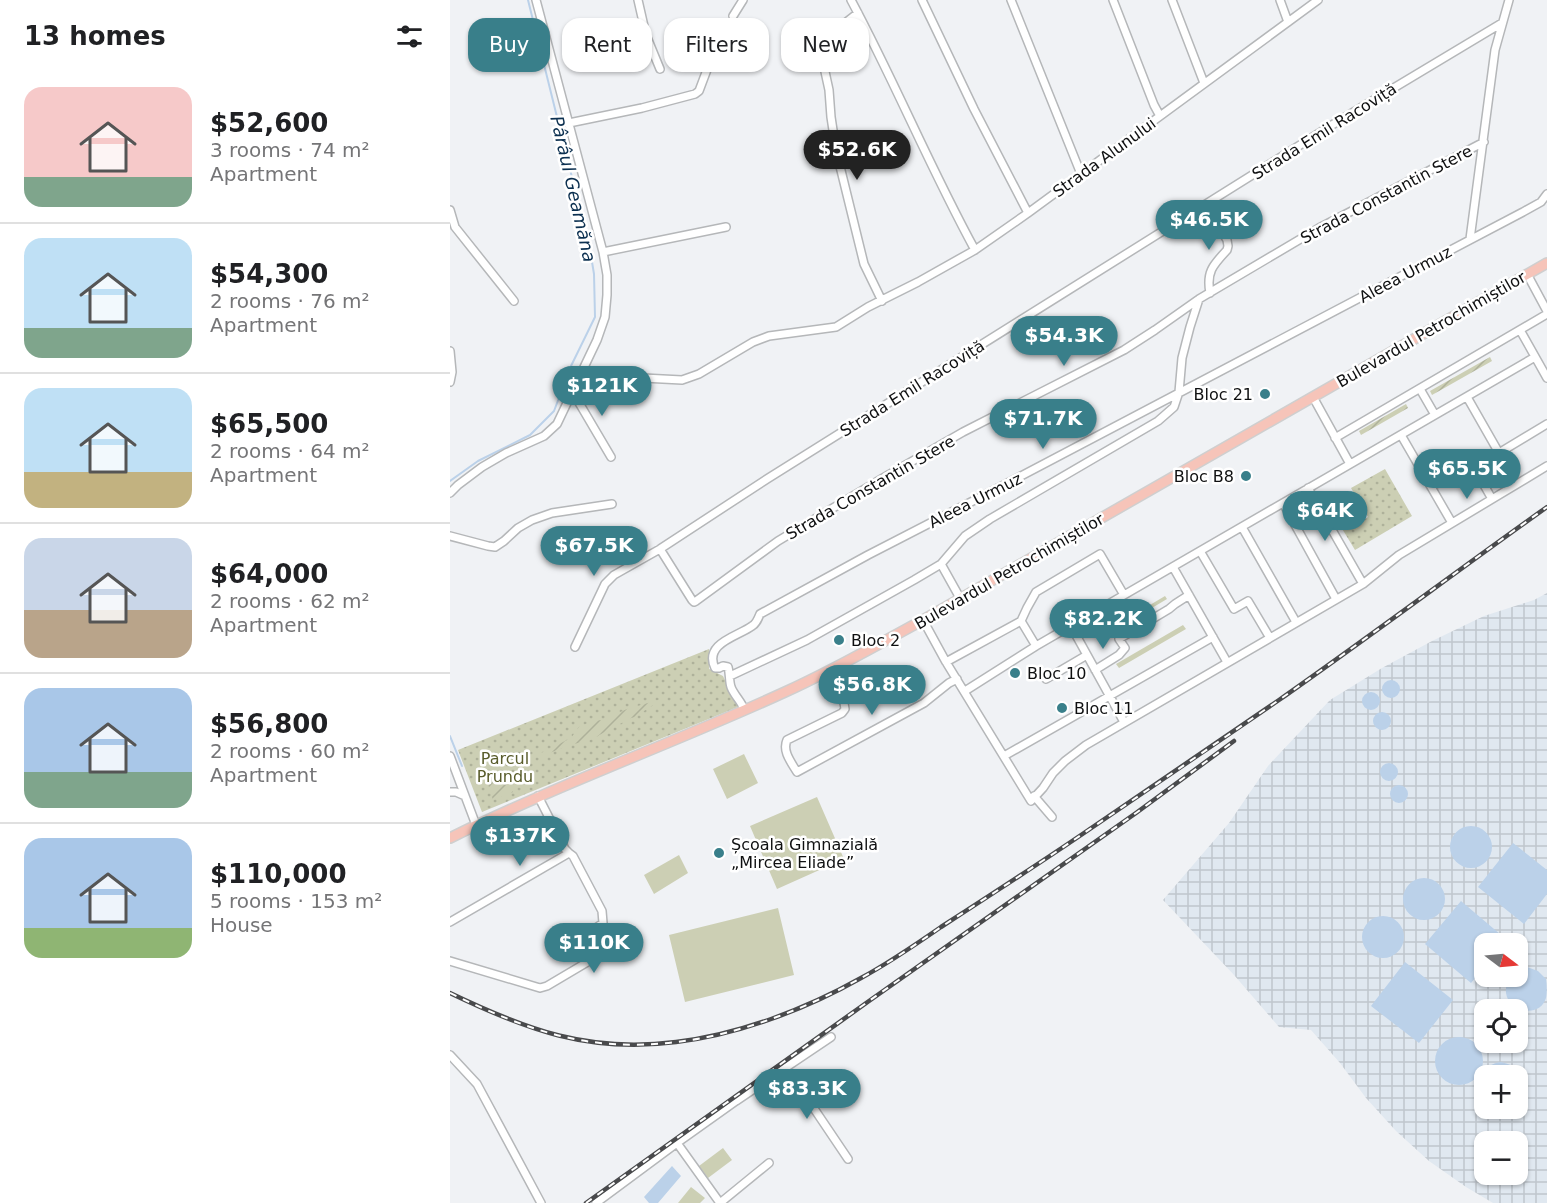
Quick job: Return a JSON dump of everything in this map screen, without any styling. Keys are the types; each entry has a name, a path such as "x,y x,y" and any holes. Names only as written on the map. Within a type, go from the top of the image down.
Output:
{"main road":[{"name":"Bulevardul Petrochimiștilor","path":"450,838 538,796 827,672 923,620 1547,263"}],"street":[{"path":"450,493 482,467 544,436 556,424 597,340 604,317 607,275 603,252 536,0"},
{"path":"638,0 646,35 660,69"},
{"path":"733,16 743,0"},
{"path":"851,0 975,250"},
{"path":"922,0 974,110 1028,213"},
{"path":"1011,0 1081,174"},
{"path":"1113,0 1160,116"},
{"path":"1172,0 1204,83"},
{"path":"1280,0 1288,22"},
{"name":"Strada Alunului","path":"577,380 624,377 682,380 699,374 753,342 769,336 836,327 868,307 975,250 1318,0"},
{"path":"1470,239 1496,50 1509,0"},
{"path":"858,13 830,35 822,52 836,150 864,264 882,301"},
{"name":"Strada Emil Racoviță","path":"575,647 604,584 614,575 660,549 767,479 1332,125 1502,23"},
{"path":"569,123 695,94 699,91 706,72"},
{"name":"Strada Constantin Stere","path":"660,549 692,600 696,602 778,541 963,432 1124,350 1199,299 1319,228 1484,142"},
{"name":"Aleea Urmuz","path":"744,709 741,700 732,689 728,667 715,668 714,654 720,643 754,625 760,614 1541,202 1547,194"},
{"path":"1206,205 1227,240 1228,246 1210,271 1209,293"},
{"path":"450,210 459,233 514,301"},
{"path":"603,252 726,227"},
{"path":"1335,438 1547,313 1527,274"},
{"path":"730,676 807,639 941,564 965,536 990,519 1158,421 1174,407 1179,392 1182,358 1199,299"},
{"path":"1520,330 1547,378"},
{"path":"450,351 452,372 450,382"},
{"path":"964,691 1035,646 1535,357"},
{"path":"1420,388 1435,415"},
{"path":"571,393 611,457"},
{"path":"1313,397 1350,464"},
{"path":"1467,397 1499,453"},
{"path":"1474,468 1547,424"},
{"path":"1401,435 1452,523"},
{"path":"1431,487 1471,462 1492,499"},
{"path":"923,620 1031,801 1044,788 1053,773 1086,745 1363,584 1399,555 1547,466"},
{"path":"1308,488 1363,584"},
{"path":"1283,503 1336,599"},
{"path":"450,536 495,547 532,520 552,513 612,504"},
{"path":"1242,527 1296,622"},
{"path":"1200,551 1234,609 1248,601 1269,638"},
{"path":"946,662 1022,621 1036,592 1100,554 1124,596"},
{"path":"941,564 960,598"},
{"path":"1173,567 1227,662"},
{"path":"1095,670 1119,655 1125,648 1119,639 1189,595"},
{"path":"1022,621 1035,646"},
{"path":"1071,626 1124,722"},
{"path":"1004,756 1213,637"},
{"path":"1046,679 1087,655"},
{"path":"827,672 845,709 842,713 787,740 784,746 786,753 797,772 924,703 957,679"},
{"path":"450,756 476,825"},
{"path":"450,792 465,796"},
{"path":"450,961 540,988 601,954 587,934 603,923 602,911 538,796"},
{"path":"1035,796 1052,816"},
{"path":"450,922 569,853"},
{"path":"596,1203 677,1143 831,1037"},
{"path":"450,1055 477,1084 541,1203"},
{"path":"786,1067 848,1159"},
{"path":"677,1143 720,1203 769,1163"}],"shaded area":[{"path":"1547,593 1547,1203 1493,1203 1429,1161 1396,1131 1366,1098 1311,1030 1279,1027 1234,975 1163,900 1229,823 1268,766 1330,700 1382,668 1484,616 1534,600"}],"green space":[{"path":"1490,357 1492,361 1432,395 1430,391"},
{"path":"1406,404 1408,408 1361,435 1359,431"},
{"path":"1385,469 1412,516 1355,550 1341,527 1356,519 1359,523 1368,517 1351,488"},
{"path":"1165,596 1167,599 1110,633 1108,630"},
{"path":"1183,625 1186,629 1119,668 1116,664"},
{"name":"Parcul Prundu","path":"709,649 709,669 723,676 738,707 482,812 458,750"},
{"path":"662,699 635,717 590,740 539,757 539,754 571,738 579,727"},
{"path":"744,754 758,783 727,799 713,769"},
{"path":"501,776 511,785 513,792 493,800 488,784"},
{"path":"817,797 844,859 777,889 750,826"},
{"path":"679,855 688,873 654,894 644,875"},
{"path":"778,908 794,975 685,1002 669,935"},
{"path":"723,1148 732,1160 708,1178 699,1166"},
{"path":"691,1187 705,1198 700,1203 678,1203"}],"water":[{"path":"1387,680 1395,680 1400,685 1398,696 1387,698 1382,693 1382,685"},
{"path":"1367,692 1375,692 1380,697 1378,708 1367,710 1362,705 1362,697"},
{"path":"1378,712 1386,712 1391,717 1389,728 1378,730 1373,725 1373,717"},
{"path":"1389,763 1395,766 1398,772 1395,778 1389,781 1383,778 1380,772 1383,766"},
{"path":"1399,785 1405,788 1408,794 1405,800 1399,803 1393,800 1390,794 1393,788"},
{"path":"1471,826 1479,827 1486,832 1491,839 1491,855 1486,862 1479,867 1471,868 1463,867 1456,862 1451,855 1450,847 1451,839 1456,832 1463,827"},
{"path":"1513,843 1547,870 1547,894 1524,924 1478,887"},
{"path":"1424,878 1439,884 1445,899 1439,914 1424,920 1409,914 1403,899 1409,884"},
{"path":"1461,901 1499,933 1474,933 1474,979 1471,983 1425,944"},
{"path":"1383,916 1398,922 1404,937 1398,952 1383,958 1368,952 1362,937 1368,922"},
{"path":"1405,962 1453,1000 1419,1043 1371,1006"},
{"path":"1528,967 1538,971 1546,979 1546,998 1541,1006 1528,1011 1528,999 1508,999 1506,988 1528,987"},
{"path":"1459,1037 1474,1042 1474,1053 1481,1053 1482,1065 1474,1065 1474,1080 1459,1085 1442,1078 1435,1061 1442,1044"},
{"path":"1500,1062 1510,1065 1492,1065"},
{"path":"672,1166 681,1176 658,1203 649,1203 644,1197"}],"waterway":[{"name":"Pârâul Geamăna","path":"450,481 478,461 530,435 554,411 571,366 595,317 594,274 590,250 528,0"},
{"path":"450,736 462,766"}],"railway":[{"path":"450,993 505,1018 559,1036 614,1044 644,1045 699,1039 747,1027 818,1000 892,960 1066,845 1279,700 1547,507"},
{"path":"586,1203 1234,741"}],"place":[{"name":"Bloc 21","path":"1265,394"},
{"name":"Bloc B8","path":"1246,476"},
{"name":"Bloc 2","path":"839,640"},
{"name":"Bloc 10","path":"1015,673"},
{"name":"Bloc 11","path":"1062,708"},
{"name":"Școala Gimnazială „Mircea Eliade”","path":"719,853"}]}
